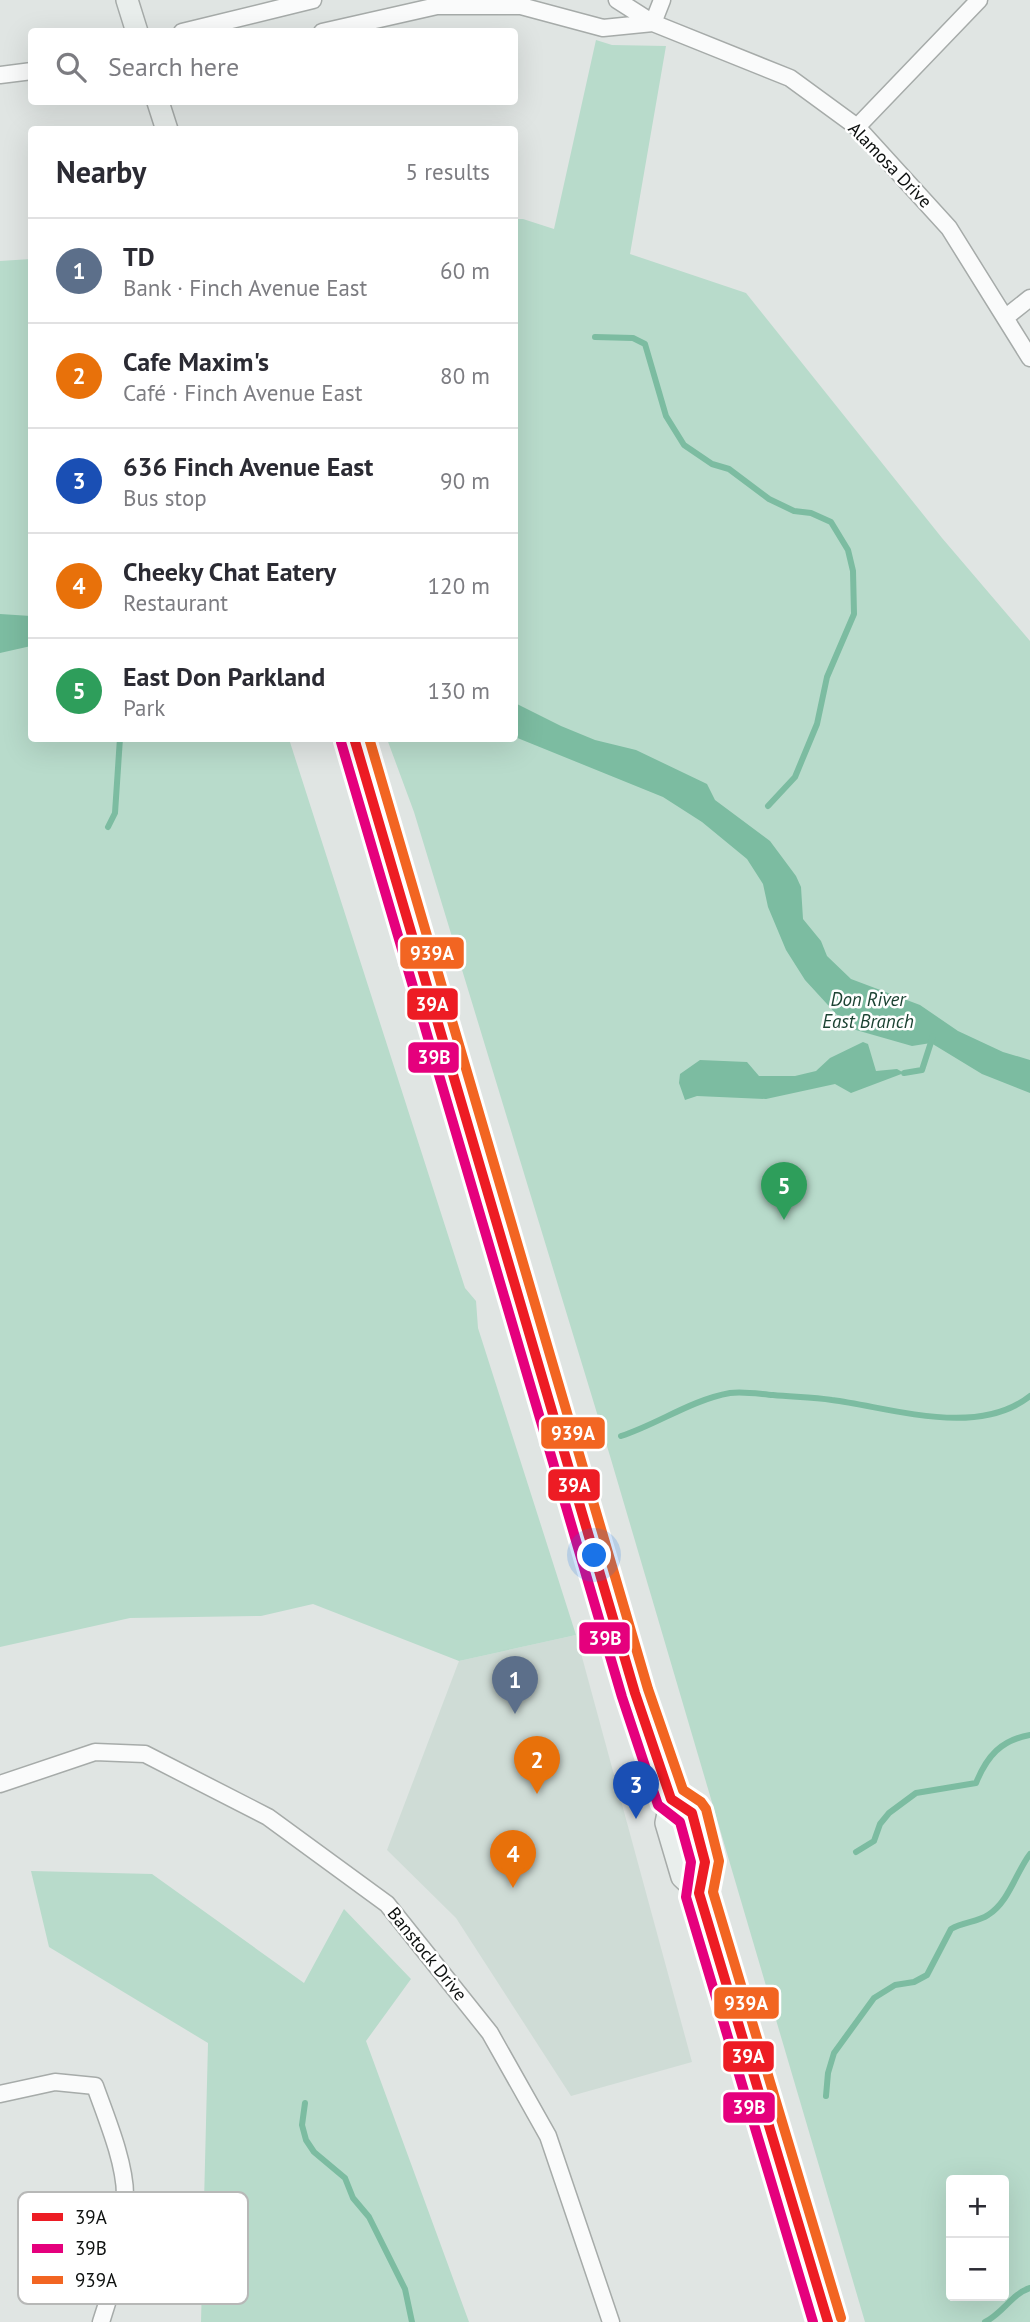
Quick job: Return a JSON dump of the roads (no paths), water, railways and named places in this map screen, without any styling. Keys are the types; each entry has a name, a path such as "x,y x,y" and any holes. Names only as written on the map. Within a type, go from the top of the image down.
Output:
{"main road":[{"path":"127,0 135,28"},
{"path":"159,105 165,126"},
{"path":"357,747 634,1688 671,1799 692,1813 705,1862 699,1893 828,2322"}],"street":[{"path":"198,28 313,0"},
{"name":"Alamosa Drive","path":"617,0 653,23 790,78 857,127 949,228 1030,358"},
{"path":"653,23 662,0"},
{"path":"857,127 979,0"},
{"name":"Alamosa Drive","path":"340,28 437,6 521,6 603,28 653,23"},
{"path":"0,75 28,72"},
{"path":"1006,317 1030,299"},
{"name":"Banstock Drive","path":"0,1784 95,1752 145,1754 268,1817 387,1904 490,2033 548,2136 611,2322"},
{"path":"0,2094 55,2082 95,2086 111,2131 125,2192"},
{"path":"101,2322 107,2304"}],"water":[{"path":"0,614 28,616 28,647 0,653"},
{"name":"Don River East Branch","path":"518,704 595,740 636,750 707,784 715,800 770,841 796,876 801,887 803,919 821,941 827,956 851,979 920,1005 958,1031 1003,1052 1030,1060 1030,1093 982,1074 931,1043 912,1046 849,1028 805,980 786,950 768,907 763,884 747,859 702,822 663,797 518,738"},
{"path":"863,1042 868,1044 876,1071 897,1069 904,1073 851,1093 835,1084 766,1099 697,1096 685,1100 679,1083 680,1074 700,1060 747,1062 759,1076 795,1076 816,1071 830,1058"}],"waterway":[{"path":"595,337 633,338 645,344 666,416 684,445 712,464 729,469 769,499 794,511 811,513 831,522 848,550 853,571 854,614 827,677 817,724 795,777 768,806"},
{"path":"108,827 115,813 120,742"},
{"path":"904,1073 922,1070 933,1036"},
{"path":"621,1436 702,1401 735,1392 825,1399 934,1417 960,1418 1009,1409 1030,1396"},
{"path":"856,1852 874,1841 880,1824 889,1813 916,1793 976,1783 996,1751 1011,1741 1030,1735"},
{"path":"826,2096 828,2073 834,2053 874,1998 895,1985 914,1982 927,1975 951,1929 984,1917 995,1909 1007,1895 1030,1854"},
{"path":"305,2103 302,2125 306,2140 314,2152 345,2178 353,2198 369,2217 405,2289 412,2322"},
{"path":"985,2322 1018,2294 1030,2288"}],"place":[{"name":"East Don Parkland","path":"784,1220"},
{"name":"TD","path":"515,1714"},
{"name":"Cafe Maxim's","path":"537,1794"},
{"name":"636 Finch Avenue East","path":"636,1819"},
{"name":"Cheeky Chat Eatery","path":"513,1888"}]}
